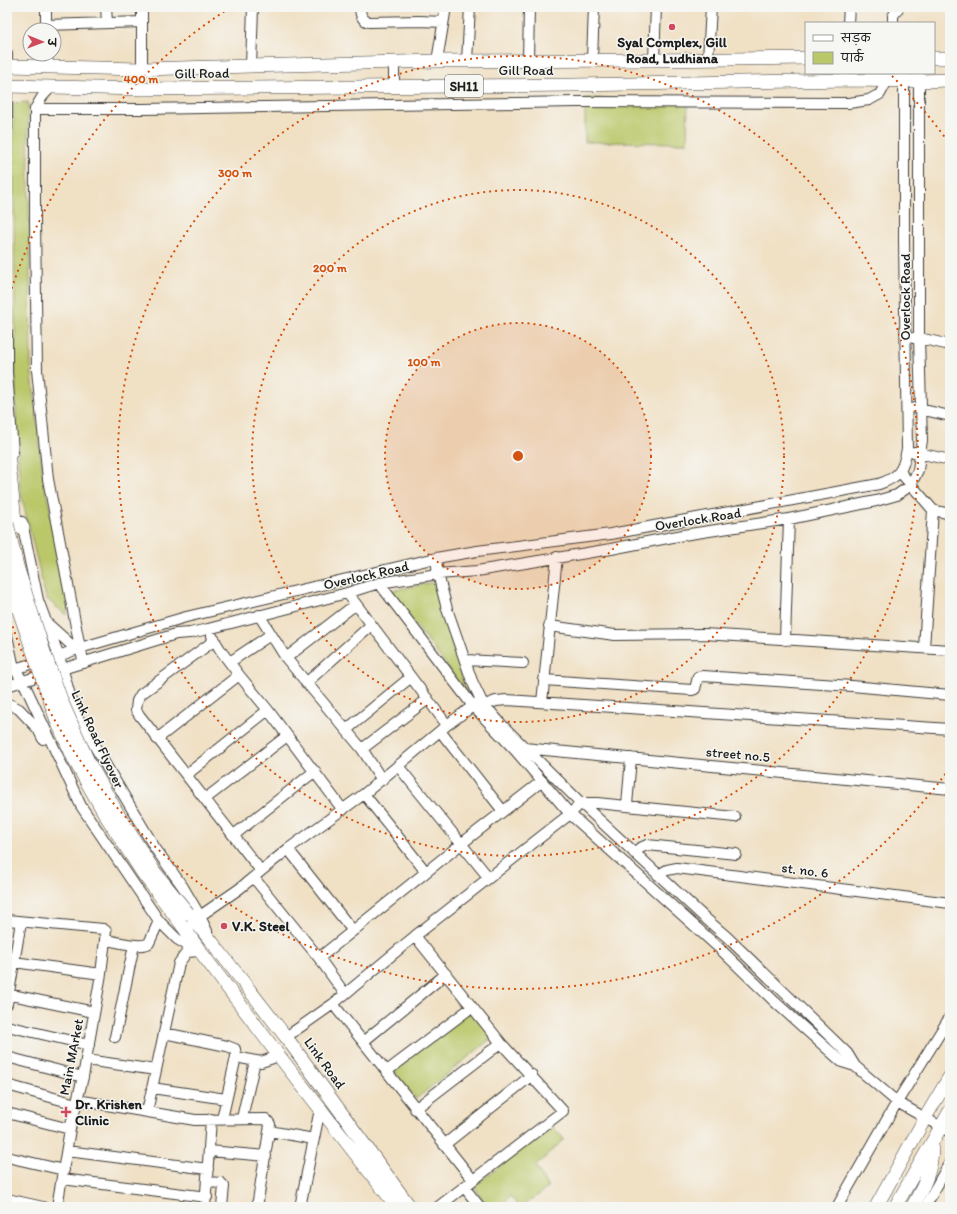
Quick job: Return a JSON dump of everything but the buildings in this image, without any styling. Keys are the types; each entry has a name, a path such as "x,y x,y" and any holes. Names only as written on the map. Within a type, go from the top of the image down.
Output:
{"main road":[{"name":"Gill Road","path":"7,66 142,69 438,61 805,58"},
{"path":"935,58 950,58"},
{"name":"Gill Road","path":"8,86 143,89 575,85 887,80 904,77 950,80"},
{"name":"Link Road Flyover","path":"7,443 15,524 17,566 43,649 62,702 88,761 118,816 154,871 190,918 200,951"},
{"name":"Link Road Flyover","path":"7,568 18,608 57,721 75,761 106,816 138,866 212,942"},
{"name":"Link Road","path":"212,942 286,1037 407,1207"},
{"name":"Link Road","path":"200,951 320,1109 407,1207"},
{"path":"876,1207 950,1076"},
{"path":"895,1207 932,1142 945,1130 950,1112"},
{"path":"912,1207 926,1183 932,1158 932,1142"}],"street":[{"path":"46,7 46,22"},
{"path":"106,7 107,22"},
{"path":"142,7 142,69"},
{"path":"251,66 253,7"},
{"path":"360,7 360,14 362,18 369,22 443,22"},
{"path":"438,61 446,7"},
{"path":"467,61 470,7"},
{"path":"528,61 529,7"},
{"path":"592,60 594,7"},
{"path":"654,60 656,7"},
{"path":"708,59 711,7"},
{"path":"848,22 849,7"},
{"path":"893,22 893,16 899,7"},
{"path":"62,26 107,22 142,22"},
{"path":"7,54 7,128"},
{"path":"48,62 48,67"},
{"path":"394,62 394,87"},
{"name":"Overlock Road","path":"11,669 59,656 186,617 436,558 476,551 611,534 879,484 890,480 900,472 905,462 907,449 904,241 904,77"},
{"name":"Overlock Road","path":"7,686 176,634 208,629 379,583 438,574 477,571 611,549 683,535 789,519 876,502 897,495 911,485 918,470 922,440 919,338 920,77"},
{"path":"36,109 144,109 576,102 849,103 869,100 880,94 887,80"},
{"path":"51,87 42,97 36,109 35,222 37,370 48,479 78,649 84,663"},
{"path":"905,143 920,143"},
{"path":"904,241 919,241"},
{"path":"7,333 7,373 15,524 38,600 59,656 75,713 155,848 183,887 190,918 239,889 288,849 382,780 443,728 480,704 507,700 950,729"},
{"path":"906,338 919,338 950,345"},
{"path":"906,406 950,416"},
{"path":"907,449 920,454 950,460"},
{"path":"900,472 933,510 950,514"},
{"path":"924,648 933,510"},
{"path":"785,640 789,519"},
{"path":"542,702 557,557"},
{"path":"436,558 438,574 447,609 480,704 581,803 704,918 727,937 842,1048 855,1066 897,1102 945,1130"},
{"path":"379,583 570,814 718,947 775,1002 842,1062 855,1066"},
{"path":"346,593 428,698 443,728 503,811"},
{"path":"286,658 356,604"},
{"path":"258,615 286,658 362,749 382,780"},
{"path":"186,617 190,633"},
{"path":"48,624 78,649"},
{"path":"306,683 371,625"},
{"path":"549,626 615,635 704,634 950,650"},
{"path":"208,629 239,675 315,771 343,810"},
{"path":"230,662 270,635"},
{"path":"7,636 11,669 22,681 81,806 159,921 177,939 200,951"},
{"path":"215,640 141,694 136,701 136,710 157,739 234,835 257,874 345,994"},
{"path":"465,660 523,663"},
{"path":"157,739 239,675"},
{"path":"544,680 692,690 695,688 698,677 703,676 950,695"},
{"path":"346,730 411,677"},
{"path":"362,749 428,698"},
{"path":"7,703 19,709 38,729 69,790 76,802 81,806"},
{"path":"186,775 268,710"},
{"path":"205,799 287,736"},
{"name":"street no.5","path":"524,748 950,788"},
{"path":"627,805 631,758"},
{"path":"398,766 489,878"},
{"path":"234,835 315,771"},
{"path":"319,958 542,781"},
{"path":"364,794 426,872"},
{"path":"286,1037 333,1004 415,936 570,814 581,803 627,805 735,817"},
{"path":"634,853 647,845 736,854"},
{"path":"288,849 353,931"},
{"name":"st. no. 6","path":"658,875 667,870 677,868 950,903"},
{"path":"7,920 105,929 106,940 134,945 144,945 149,943 159,921"},
{"path":"21,922 12,956 8,998 94,1012"},
{"path":"415,936 502,1043 563,1111 438,1207"},
{"name":"Main MArket","path":"57,1207 70,1129 83,1077 89,1045 106,940"},
{"path":"115,1037 134,945"},
{"path":"147,1112 179,964 187,952 200,951"},
{"path":"12,956 101,974"},
{"path":"364,1041 446,974"},
{"path":"333,1004 364,1041 415,1109 473,1180"},
{"path":"387,1071 472,1007"},
{"path":"837,1207 897,1102 950,1017"},
{"path":"7,1026 89,1045"},
{"path":"7,1157 63,1174 206,1202 209,1151 216,1119 226,1099 236,1057 236,1049 233,1047 164,1033"},
{"path":"415,1109 502,1043"},
{"path":"236,1057 255,1061 266,1061 279,1056"},
{"path":"7,1057 83,1077"},
{"path":"86,1060 156,1070"},
{"path":"242,1118 255,1061"},
{"path":"444,1145 532,1076"},
{"path":"7,1085 76,1102 195,1120 242,1118 266,1119 270,1124 257,1207"},
{"path":"152,1088 226,1099"},
{"path":"300,1207 320,1109"},
{"path":"7,1113 70,1129"},
{"path":"269,1130 314,1139"},
{"path":"67,1151 208,1169"},
{"path":"209,1151 266,1156"},
{"path":"925,1207 950,1162"},
{"path":"207,1182 221,1183 224,1186 222,1207"},
{"path":"464,1187 480,1207"},
{"path":"7,1199 43,1207"}],"green space":[{"path":"585,98 688,100 687,143 585,142"},
{"path":"28,102 31,365 44,483 71,602 66,615 46,598 20,490 16,420 13,103"},
{"path":"434,582 466,692 390,591"},
{"path":"468,1006 493,1037 416,1099 394,1071"},
{"path":"552,1126 564,1139 536,1166 548,1188 522,1207 519,1207 510,1196 500,1207 488,1207 474,1186"}],"place":[{"name":"Syal Complex, Gill Road, Ludhiana","path":"672,27"},
{"name":"V.K. Steel","path":"224,926"},
{"name":"Dr. Krishen Clinic","path":"66,1112"}]}
